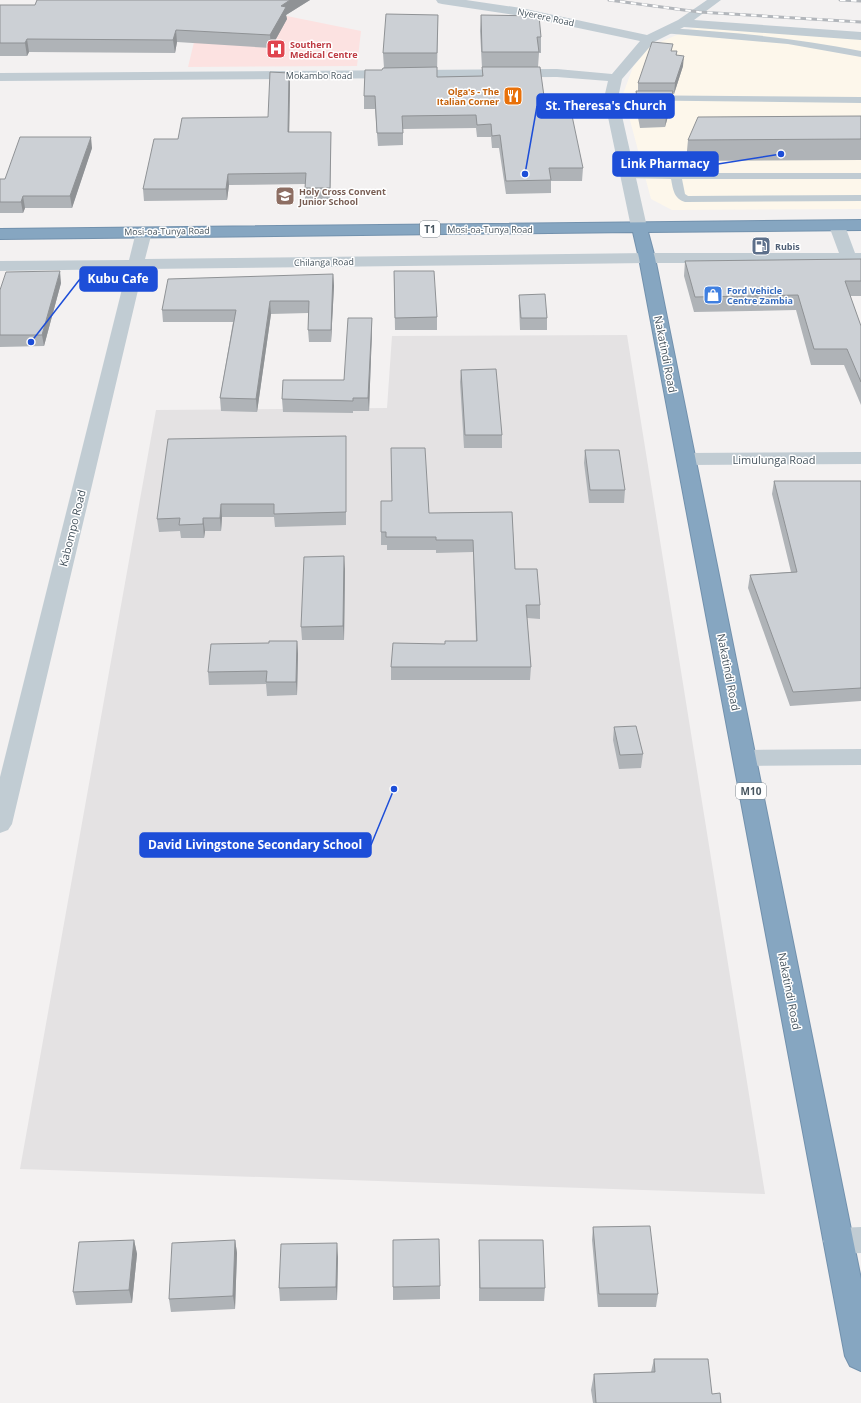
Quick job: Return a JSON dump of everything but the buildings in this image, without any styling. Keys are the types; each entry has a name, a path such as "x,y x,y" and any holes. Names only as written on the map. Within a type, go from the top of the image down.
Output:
{"highway":[{"name":"Mosi-oa-Tunya Road","path":"0,234 861,225"},
{"name":"Nakatindi Road","path":"639,227 647,258 688,459 745,758 849,1240 861,1356"}],"street":[{"name":"Nyerere Road","path":"442,0 521,12 649,39"},
{"name":"Nakatindi Road","path":"639,227 611,98 615,78 649,39 682,23 715,0"},
{"path":"682,23 861,36"},
{"name":"Mokambo Road","path":"0,77 557,74 615,78"},
{"path":"837,226 855,258"},
{"name":"Kabompo Road","path":"0,824 144,232"},
{"name":"Chilanga Road","path":"0,266 647,258 855,258"},
{"name":"Limulunga Road","path":"688,459 861,458"},
{"path":"745,758 861,757"}],"lane":[{"path":"666,31 741,36 824,46 861,54"},
{"path":"611,98 861,100"},
{"path":"627,176 861,176"},
{"path":"676,177 680,195 685,199 861,198"}],"shaded area":[{"name":"Southern Medical Centre","path":"203,5 257,10 361,31 357,66 188,67"},
{"path":"695,27 861,39 861,209 672,210 651,199 623,94 633,67 649,47"},
{"path":"627,335 765,1194 20,1169 156,410 387,408 392,336"}],"railway":[{"path":"609,0 699,12 861,22"},
{"path":"840,0 861,1"}],"place":[{"name":"Southern Medical Centre","path":"276,49"},
{"name":"Olga's - The Italian Corner","path":"513,96"},
{"name":"Link Pharmacy","path":"781,154"},
{"name":"St. Theresa's Church","path":"525,174"},
{"name":"Holy Cross Convent Junior School","path":"285,196"},
{"name":"Rubis","path":"761,246"},
{"name":"Ford Vehicle Centre Zambia","path":"713,295"},
{"name":"Kubu Cafe","path":"31,342"},
{"name":"David Livingstone Secondary School","path":"394,789"}]}
